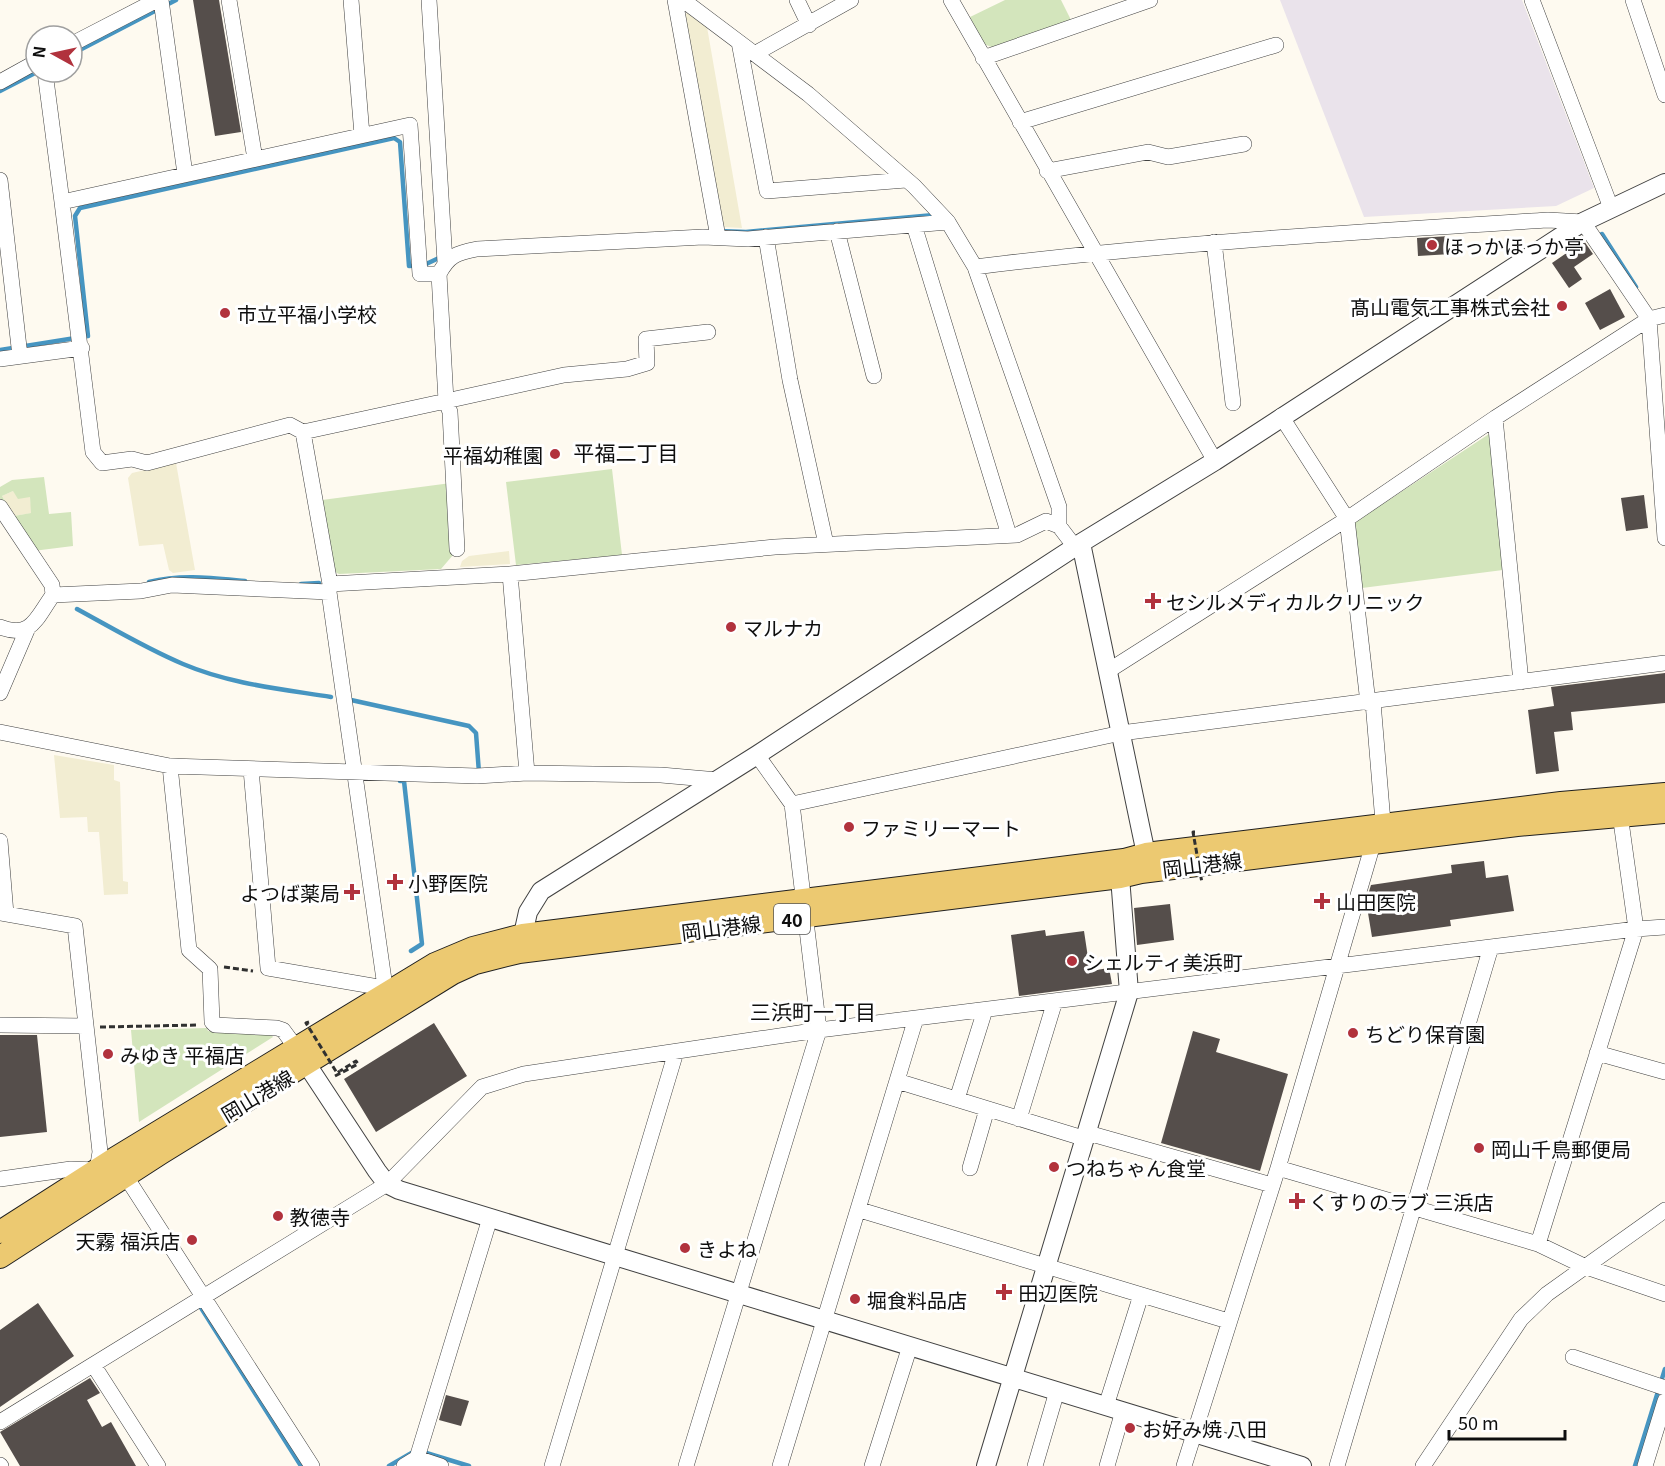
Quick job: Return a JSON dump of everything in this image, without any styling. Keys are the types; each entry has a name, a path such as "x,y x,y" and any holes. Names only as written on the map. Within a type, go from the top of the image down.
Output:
{"main road":[{"name":"岡山港線","path":"0,1232 302,1057 386,998 521,944 1378,834 1618,807 1665,794"},
{"name":"岡山港線","path":"1618,807 1665,812"},
{"name":"岡山港線","path":"0,1257 112,1168"}],"street":[{"path":"229,0 255,159"},
{"path":"351,0 362,135"},
{"path":"429,0 444,261 446,402 450,412 457,549"},
{"path":"675,0 717,232"},
{"path":"797,0 807,21"},
{"path":"951,0 1093,252 1215,461"},
{"path":"983,58 1117,5 1150,0"},
{"path":"1532,0 1611,208"},
{"path":"1633,0 1665,95"},
{"path":"756,53 807,21 846,1"},
{"path":"688,2 808,94 906,180 948,222 975,267 1059,507 1059,526"},
{"path":"84,38 161,3 186,174"},
{"path":"739,42 767,191 906,180"},
{"path":"1020,122 1276,45"},
{"path":"0,82 24,69"},
{"path":"47,84 93,452 102,464 132,459 147,464 290,425 303,432 564,375 627,369 647,363 646,339 708,332"},
{"path":"62,202 410,125 420,274 455,253 477,249 717,232 766,237 948,222"},
{"path":"1047,171 1148,152 1168,157 1244,144"},
{"path":"0,180 19,350"},
{"path":"521,944 528,912 541,891 758,755 1078,545 1215,461 1583,222 1665,183"},
{"path":"975,267 1093,252 1214,242 1548,220 1583,222"},
{"path":"1583,222 1649,319 1665,538"},
{"path":"914,225 1009,535"},
{"path":"837,231 874,376"},
{"path":"766,237 790,380 826,544"},
{"path":"1214,242 1233,403"},
{"path":"1108,671 1347,519 1495,418 1649,319 1665,315"},
{"path":"0,359 19,350 80,340"},
{"path":"1184,1466 1278,1167 1378,834 1371,702 1347,519 1281,416"},
{"path":"1495,418 1521,682"},
{"path":"252,773 268,968 386,998 329,588 303,432"},
{"path":"0,507 53,591"},
{"path":"53,591 141,591 172,585 329,588 510,574 775,547 1017,535 1046,521 1059,526 1078,545 1121,733 1133,866 1129,992 986,1466"},
{"path":"510,574 528,773"},
{"path":"0,693 27,630 53,591"},
{"path":"0,627 15,633 27,630"},
{"path":"792,804 1121,733 1665,663"},
{"path":"0,732 170,770 252,773 661,775 718,780"},
{"path":"686,1466 819,1030 802,908 792,804 758,755"},
{"path":"170,770 189,950 192,955 208,966 211,1016 215,1025 283,1030 387,1184 399,1190 1302,1466"},
{"path":"1538,1244 1636,928 1618,807"},
{"path":"0,842 3,914 75,926 100,1152 312,1466"},
{"path":"0,1422 387,1184 482,1087 524,1074 819,1030 1337,968 1636,928 1665,927"},
{"path":"1337,1466 1491,946"},
{"path":"1019,1119 1054,1001"},
{"path":"957,1100 985,1010"},
{"path":"780,1466 860,1210 916,1018"},
{"path":"0,1024 85,1027"},
{"path":"552,1466 676,1052"},
{"path":"1597,1053 1665,1072"},
{"path":"897,1081 1019,1119 1272,1185"},
{"path":"970,1168 987,1109"},
{"path":"1278,1167 1538,1244 1586,1267 1665,1294"},
{"path":"0,1179 71,1169 112,1168"},
{"path":"860,1210 1228,1321"},
{"path":"1423,1466 1521,1319 1547,1294 1665,1210"},
{"path":"441,1466 415,1457 490,1218"},
{"path":"1107,1466 1115,1408 1141,1295"},
{"path":"872,1466 910,1346"},
{"path":"1572,1357 1662,1390 1645,1466"},
{"path":"94,1366 158,1466"},
{"path":"1035,1466 1057,1391"}],"path":[{"path":"1196,831 1193,832 1202,883"},
{"path":"208,966 265,972 268,968"},
{"path":"309,1022 306,1023 337,1073 356,1060 358,1064 338,1076"},
{"path":"85,1027 215,1025"}],"shaded area":[{"path":"1280,0 1522,0 1594,188 1556,206 1364,217"},
{"path":"688,13 707,27 742,228 723,227 683,15"},
{"path":"176,463 195,570 173,573 169,570 163,544 139,546 128,478 132,473"},
{"path":"13,491 30,497 32,513 14,516 2,496"},
{"path":"509,551 510,564 460,567 462,561 469,556"},
{"path":"54,755 114,765 114,780 120,782 123,881 128,882 128,894 104,895 99,832 88,832 87,817 60,818"}],"green space":[{"path":"1005,0 1061,0 1071,20 994,48 984,44 970,17"},
{"path":"1492,432 1503,570 1362,588 1354,523"},
{"path":"612,469 622,555 516,565 506,482"},
{"path":"44,477 49,514 71,512 73,546 33,551 0,501 0,487 12,480","holes":["13,491 18,499 30,497 31,513 14,516 2,496"]},
{"path":"451,483 453,555 441,569 339,574 335,572 322,500"},
{"path":"207,1028 208,1031 270,1033 273,1037 139,1122 131,1030"}],"building":[{"path":"193,0 219,0 241,132 215,136"},
{"path":"1450,236 1451,254 1418,256 1417,238"},
{"path":"1584,241 1593,254 1574,267 1582,279 1569,288 1552,263"},
{"path":"1610,289 1625,317 1600,330 1585,303"},
{"path":"1644,495 1648,528 1626,531 1621,498"},
{"path":"1665,673 1665,703 1571,712 1573,730 1554,732 1559,771 1536,774 1528,710 1554,706 1551,687"},
{"path":"1484,861 1486,878 1508,875 1514,911 1450,920 1451,926 1372,937 1366,901 1371,885 1452,873 1451,865"},
{"path":"1170,904 1174,940 1137,945 1134,908"},
{"path":"1045,930 1046,936 1084,931 1090,971 1109,968 1112,984 1019,996 1011,935"},
{"path":"434,1023 467,1076 376,1132 344,1079"},
{"path":"1193,1031 1220,1039 1216,1052 1288,1074 1260,1171 1161,1143"},
{"path":"0,1035 37,1035 47,1132 0,1137"},
{"path":"38,1303 74,1356 0,1407 0,1330"},
{"path":"90,1378 100,1393 87,1400 102,1427 111,1422 136,1466 20,1466 0,1432"},
{"path":"446,1395 469,1401 461,1426 439,1420"}],"waterway":[{"path":"84,48 176,0"},
{"path":"0,91 24,79"},
{"path":"0,350 88,336 75,216 80,208 394,138 400,142 409,266 424,265 441,257"},
{"path":"719,231 746,232 934,215"},
{"path":"1602,234 1636,287"},
{"path":"149,582 185,577 245,581"},
{"path":"301,584 319,583"},
{"path":"77,609 156,652 201,671 256,685 331,697"},
{"path":"351,700 469,726 476,733 479,773"},
{"path":"400,781 404,781 422,944 411,951"},
{"path":"198,1303 301,1466"},
{"path":"1635,1466 1665,1369"},
{"path":"389,1466 415,1451"},
{"path":"423,1452 469,1466"}],"place":[{"name":"ほっかほっか亭","path":"1432,245"},
{"name":"髙山電気工事株式会社","path":"1562,306"},
{"name":"市立平福小学校","path":"225,313"},
{"name":"平福幼稚園","path":"555,454"},
{"name":"セシルメディカルクリニック","path":"1153,601"},
{"name":"マルナカ","path":"731,627"},
{"name":"ファミリーマート","path":"849,827"},
{"name":"小野医院","path":"395,882"},
{"name":"よつば薬局","path":"352,892"},
{"name":"山田医院","path":"1322,901"},
{"name":"シェルティ美浜町","path":"1072,961"},
{"name":"ちどり保育園","path":"1353,1033"},
{"name":"みゆき 平福店","path":"108,1054"},
{"name":"岡山千鳥郵便局","path":"1479,1148"},
{"name":"つねちゃん食堂","path":"1054,1167"},
{"name":"くすりのラブ 三浜店","path":"1297,1201"},
{"name":"教徳寺","path":"278,1216"},
{"name":"天霧 福浜店","path":"192,1240"},
{"name":"きよね","path":"685,1248"},
{"name":"田辺医院","path":"1004,1292"},
{"name":"堀食料品店","path":"855,1299"},
{"name":"お好み焼 八田","path":"1130,1428"}],"district":[{"name":"平福二丁目","path":"626,452"},
{"name":"三浜町一丁目","path":"813,1011"}]}
